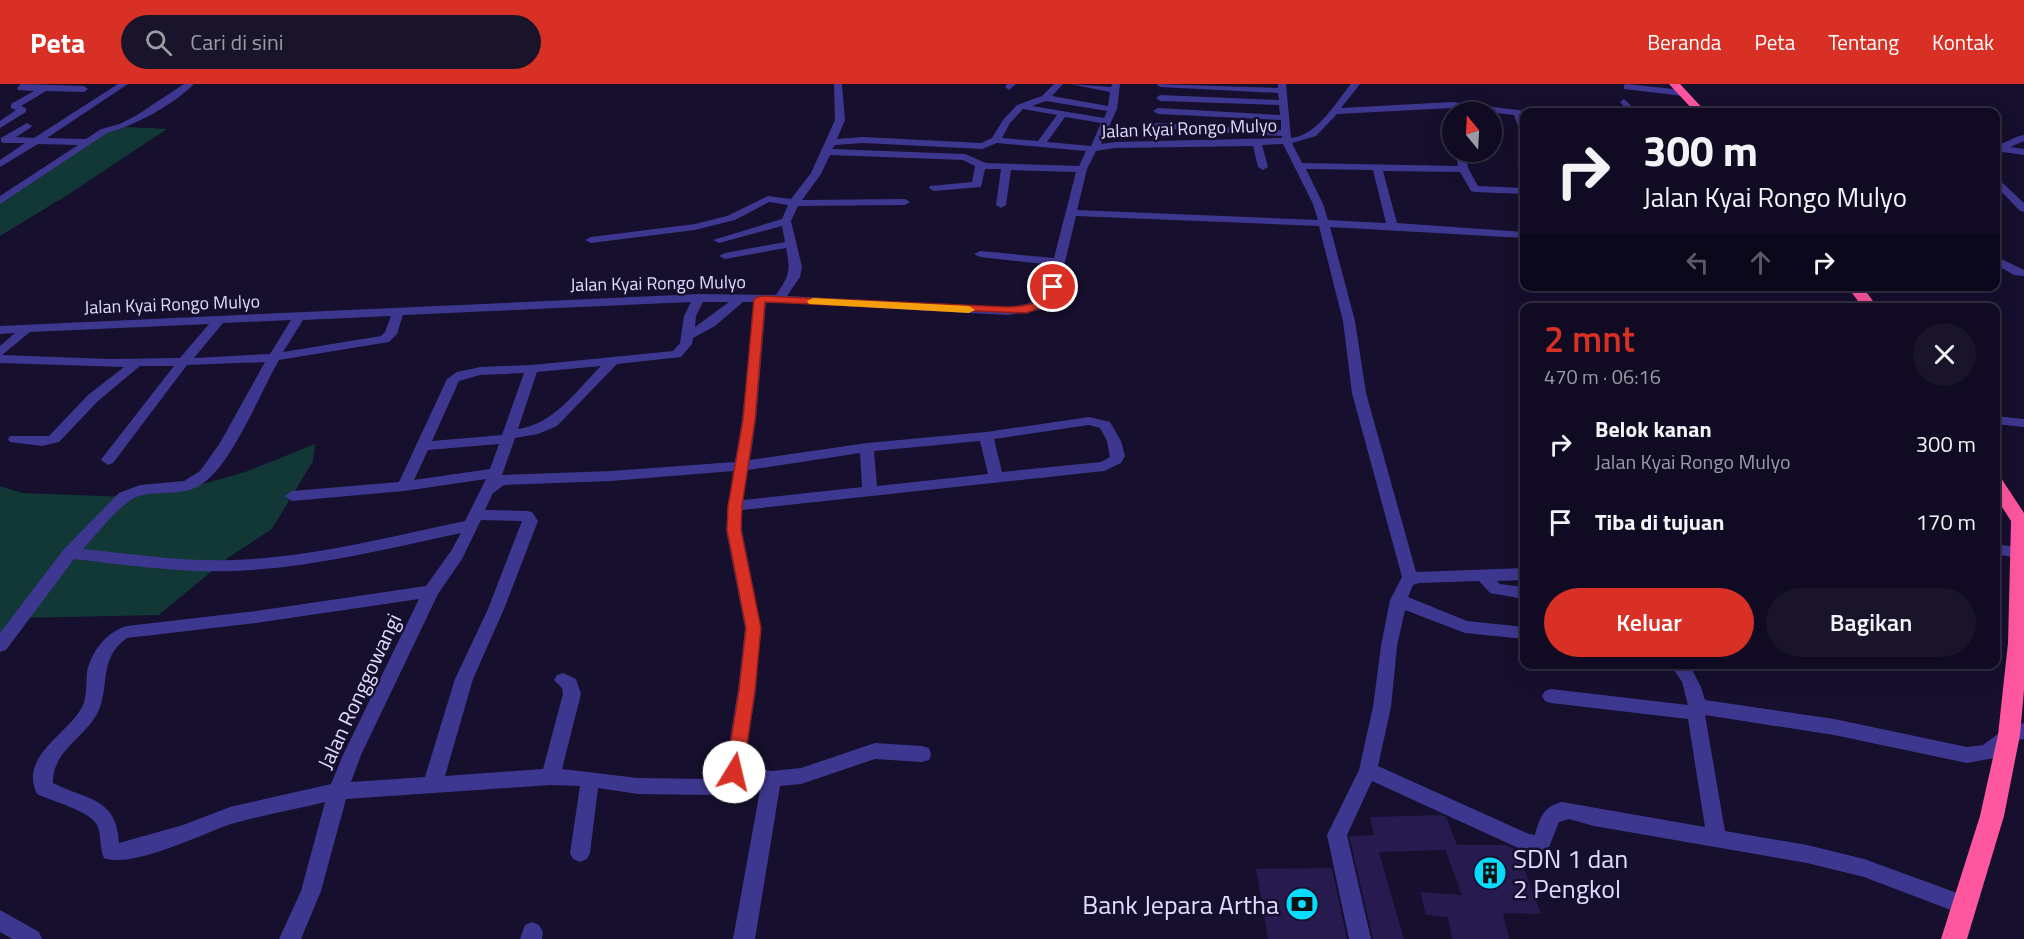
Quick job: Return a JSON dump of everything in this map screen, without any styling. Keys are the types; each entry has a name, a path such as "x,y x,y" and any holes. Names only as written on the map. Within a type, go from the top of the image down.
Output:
{"highway":[{"path":"1674,84 1697,108"},
{"path":"1858,291 1867,303"},
{"path":"1954,939 2017,733 2020,521 2000,490"}],"street":[{"path":"27,84 21,88 84,89"},
{"path":"0,164 124,84"},
{"path":"0,201 104,131 123,126 140,117 190,84"},
{"path":"779,300 794,277 796,267 786,221 794,203 816,174 840,120 838,84"},
{"path":"996,140 1006,122 1021,106 1045,98 1059,84"},
{"path":"829,147 895,141 974,147 996,140 1094,149 1112,109 1115,87 1074,84"},
{"path":"1157,143 1161,84 1283,88 1287,138 1324,223 1349,321 1359,393 1399,545 1410,578"},
{"name":"Jalan Kyai Rongo Mulyo","path":"0,330 699,298 1026,310 1044,302 1051,295 1082,169 1094,149 1157,143 1257,144 1287,138 1299,140 1313,134 1356,84"},
{"path":"1627,87 1683,93"},
{"path":"0,125 23,110 14,106 45,88"},
{"path":"1045,98 1112,109"},
{"path":"1161,98 1285,104"},
{"path":"1624,102 1630,108"},
{"path":"1021,106 1107,121"},
{"path":"1333,111 1442,109"},
{"path":"1158,111 1286,118"},
{"path":"1502,111 1520,112"},
{"path":"1040,144 1063,113"},
{"path":"2,142 27,126"},
{"path":"1157,126 1287,138"},
{"path":"2000,148 2024,138"},
{"path":"2,142 37,140 88,142"},
{"path":"1257,144 1263,167"},
{"path":"829,147 965,157 980,166 1082,169"},
{"path":"2000,149 2024,152"},
{"path":"1462,162 1463,168 1475,189 1520,191"},
{"path":"934,188 977,186 980,166"},
{"path":"1299,166 1463,168"},
{"path":"1001,205 1006,167"},
{"path":"1377,168 1392,226"},
{"path":"2000,184 2024,209"},
{"path":"2000,192 2024,190"},
{"path":"591,240 695,227 731,218 768,199 794,203 905,202"},
{"path":"1070,213 1392,226 1520,235"},
{"path":"719,240 786,221"},
{"path":"725,256 791,244"},
{"path":"980,254 1059,262"},
{"path":"2000,262 2021,273"},
{"path":"2000,272 2021,273"},
{"path":"404,486 450,385 458,376 677,354 684,348 690,316 699,298"},
{"path":"688,336 711,323 740,299"},
{"path":"431,591 118,636 99,661 93,701 88,712 48,759 41,775 44,788 65,798 89,804 98,811 108,830 109,849 116,853 184,834 230,816 338,791 550,777 590,778 638,786 713,787 734,772 747,690 753,628 734,530 735,506 749,420 760,299"},
{"path":"0,358 136,363 274,357 385,339 391,334 398,313"},
{"path":"0,645 70,554 128,494 186,485 198,480 225,446 299,317"},
{"path":"108,460 183,362 219,320"},
{"path":"0,358 28,328"},
{"path":"422,446 508,437 533,431 552,423 612,362"},
{"path":"15,439 42,442 54,439 93,398 136,363"},
{"name":"Jalan Ronggowangi","path":"290,939 311,891 338,791 360,736 431,591 448,569 494,478 532,369"},
{"path":"292,496 494,478 510,480 610,476 741,466 867,447 986,436 1095,421 1105,425 1114,441 1118,456 1116,460 1104,466 735,506"},
{"path":"2000,421 2024,423"},
{"path":"986,436 996,477"},
{"path":"867,447 870,491"},
{"path":"70,554 208,565 256,564 353,549 474,520 523,515 530,518 496,609 464,679 433,783"},
{"path":"2000,550 2018,552"},
{"path":"1360,939 1337,835 1368,770 1382,707 1389,646 1402,588 1410,578 1520,574"},
{"path":"1486,577 1496,589 1520,592"},
{"path":"1398,600 1465,627 1520,633"},
{"path":"1682,669 1688,676 1697,709 1716,837"},
{"path":"550,777 572,694 570,684 563,680"},
{"path":"1551,696 1697,709 1834,727 1967,755 1987,752 2017,733"},
{"path":"734,772 772,779 801,776 875,751 922,754"},
{"path":"1368,770 1533,844 1542,841 1549,820 1561,810 1807,854 1864,868 1964,905"},
{"path":"580,853 590,778"},
{"path":"744,939 772,779"},
{"path":"0,920 31,939"}],"green space":[{"path":"124,127 167,129 69,194 0,236 0,202 105,133"},
{"path":"315,444 313,461 272,529 229,557 159,615 18,618 0,642 0,486 22,493 130,497 192,487 245,472"}],"building":[{"name":"SDN 1 dan 2 Pengkol","path":"1441,815 1446,817 1457,845 1506,845 1517,850 1541,914 1503,913 1509,939 1452,939 1448,917 1426,915 1420,892 1462,895 1445,850 1379,852 1404,939 1373,939 1349,836 1374,835 1370,817"},
{"name":"Bank Jepara Artha","path":"1332,868 1347,939 1268,939 1256,869"}],"slow traffic":[{"path":"813,301 969,310"}],"place":[{"name":"SDN 1 dan 2 Pengkol","path":"1490,873"},
{"name":"Bank Jepara Artha","path":"1302,904"}],"route":[{"path":"734,772 747,690 753,628 734,530 735,506 749,420 760,299 1008,311 1036,307 1051,295 1053,287"}]}
